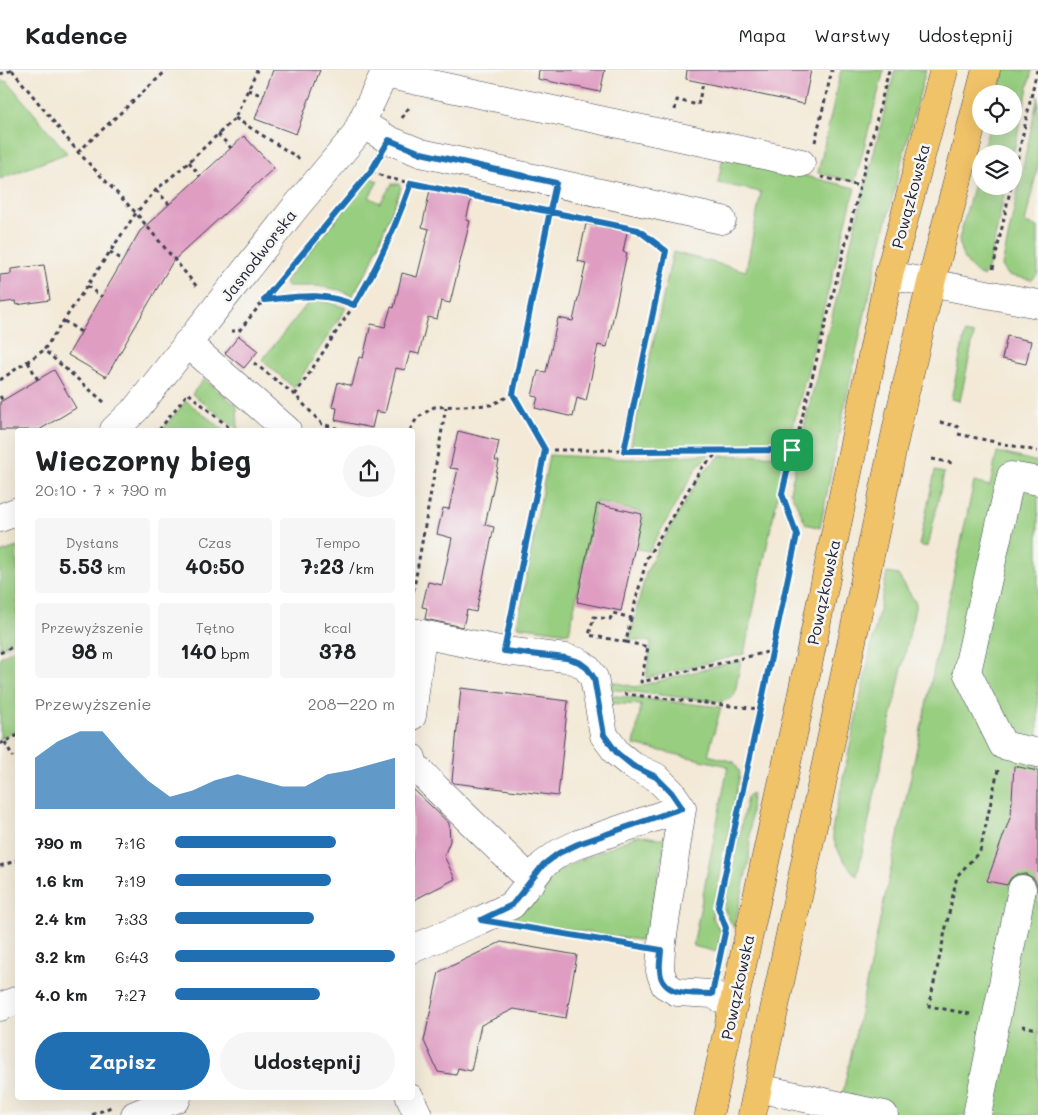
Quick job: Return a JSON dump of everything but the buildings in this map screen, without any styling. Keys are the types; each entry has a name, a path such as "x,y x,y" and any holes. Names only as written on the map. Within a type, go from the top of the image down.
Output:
{"main road":[{"name":"Powązkowska","path":"709,1115 804,684 889,275 944,70"},
{"path":"752,1115 898,422 931,283 986,70"}],"street":[{"path":"386,72 801,163"},
{"name":"Jasnodworska","path":"110,418 136,408 294,209 355,136 386,72"},
{"path":"361,123 389,140 421,153 722,220"},
{"path":"889,275 1038,304"},
{"path":"187,343 285,428"},
{"path":"1038,482 1011,476 967,672 1003,745 1038,753"},
{"path":"0,518 15,512"},
{"path":"415,666 417,633 504,651 566,658 579,662 587,668 594,678 604,735 617,753 633,766 656,777 671,792 682,808 661,950 660,971 665,985 677,992 712,994 733,1005"},
{"path":"415,766 532,881"},
{"path":"415,948 512,905 543,865 559,853 578,844 682,808"},
{"path":"976,1115 1022,889"},
{"path":"0,1007 15,1001"},
{"path":"758,1088 848,1110 884,1115"},
{"path":"135,1115 172,1100"},
{"path":"411,1100 418,1115"}],"path":[{"path":"0,74 12,70 78,152 136,213 231,331"},
{"path":"78,152 167,70"},
{"path":"0,380 44,350 136,213 156,190 189,162 235,118 257,70"},
{"path":"815,140 832,70"},
{"path":"726,928 718,907 797,535 782,494 889,70"},
{"path":"1021,145 1037,70"},
{"path":"231,331 239,331 371,171 425,82"},
{"path":"674,112 677,100 698,105 703,83"},
{"path":"248,90 264,96"},
{"path":"235,118 305,163"},
{"path":"218,134 231,148"},
{"path":"189,162 200,176"},
{"path":"371,171 387,178 522,205"},
{"path":"295,395 365,288 400,214 411,183"},
{"path":"504,651 545,450 513,394 556,183"},
{"path":"156,190 169,204"},
{"path":"992,271 1009,195"},
{"path":"550,211 560,213"},
{"path":"624,451 666,251 638,230"},
{"path":"110,252 123,260"},
{"path":"87,286 102,297"},
{"path":"264,300 321,296 338,298 354,305"},
{"path":"64,321 81,332"},
{"path":"226,338 231,331"},
{"path":"44,350 110,418"},
{"path":"28,362 38,380"},
{"path":"249,368 254,362 295,395 322,424 335,428"},
{"path":"160,428 188,393 230,428"},
{"path":"411,428 417,418 434,407 491,405 513,394"},
{"path":"0,396 3,401"},
{"path":"415,582 446,407"},
{"path":"940,422 959,427"},
{"path":"958,434 1038,451"},
{"path":"545,450 792,450"},
{"path":"626,642 647,558 701,469 719,451"},
{"path":"932,459 952,463"},
{"path":"631,618 613,613 610,619 594,616 589,635 648,647 641,682 772,651"},
{"path":"0,653 15,646"},
{"path":"596,691 759,709"},
{"path":"0,744 15,737"},
{"path":"5,742 13,757"},
{"path":"1003,745 980,851 957,876 929,1006 1038,1029"},
{"path":"0,866 15,861"},
{"path":"481,920 661,950"}],"green space":[{"path":"841,70 884,70 855,182 818,173"},
{"path":"895,70 926,70 869,298 820,528 806,524 790,491 808,410"},
{"path":"1004,70 1032,70 1022,114 1022,85 1000,85"},
{"path":"0,81 8,82 67,153 0,179"},
{"path":"1038,96 1038,165 1025,223 1038,227 1038,274 1032,280 1008,275 1002,266 1017,195 1022,195 1022,172"},
{"path":"987,135 1017,135 1015,145 984,145"},
{"path":"723,156 855,188 789,442 785,445 630,448 673,252 746,271 761,192 718,183"},
{"path":"371,178 378,181 369,197 380,203 392,184 399,184 401,188 369,268 352,296 340,290 317,286 287,286 285,281"},
{"path":"972,191 972,195 1004,195 989,266 983,277 963,257 959,239"},
{"path":"316,300 346,308 294,388 262,360 308,303"},
{"path":"965,333 974,335 960,401 951,399"},
{"path":"204,379 237,406 238,428 235,428 192,394"},
{"path":"186,401 221,428 164,428"},
{"path":"997,452 1038,462 1038,1115 838,1115 974,482 990,486"},
{"path":"710,454 697,467 649,551 637,549 644,513 596,502 569,633 517,626 549,455 627,459"},
{"path":"782,455 785,461 744,654 646,678 651,642 629,639 646,573 657,550 703,472 720,456"},
{"path":"935,471 944,473 928,547 919,545"},
{"path":"15,548 15,641 0,649 0,553"},
{"path":"887,573 898,575 916,603 857,876 841,855 834,842 832,830"},
{"path":"15,649 15,731 0,739 0,657"},
{"path":"741,660 735,693 732,698 721,702 608,689 606,687 609,681 635,687"},
{"path":"607,695 721,707 708,755 734,762 740,773 712,917 721,932 717,952 693,946 728,766 634,745 641,705 607,703"},
{"path":"752,794 749,860 734,928 724,909 747,797"},
{"path":"639,835 666,840 645,941 510,921 555,873"}],"route":[{"path":"792,450 624,451 666,251 638,230 550,211 411,183 400,214 365,288 354,305 338,298 321,296 264,300 371,171 389,140 421,153 556,183 550,211 513,394 545,450 504,651 566,658 579,662 587,668 594,678 604,735 617,753 633,766 656,777 671,792 682,808 578,844 559,853 543,865 512,905 481,920 661,950 660,971 665,985 677,992 712,994 726,928 718,907 797,535 782,494 792,450"}]}
